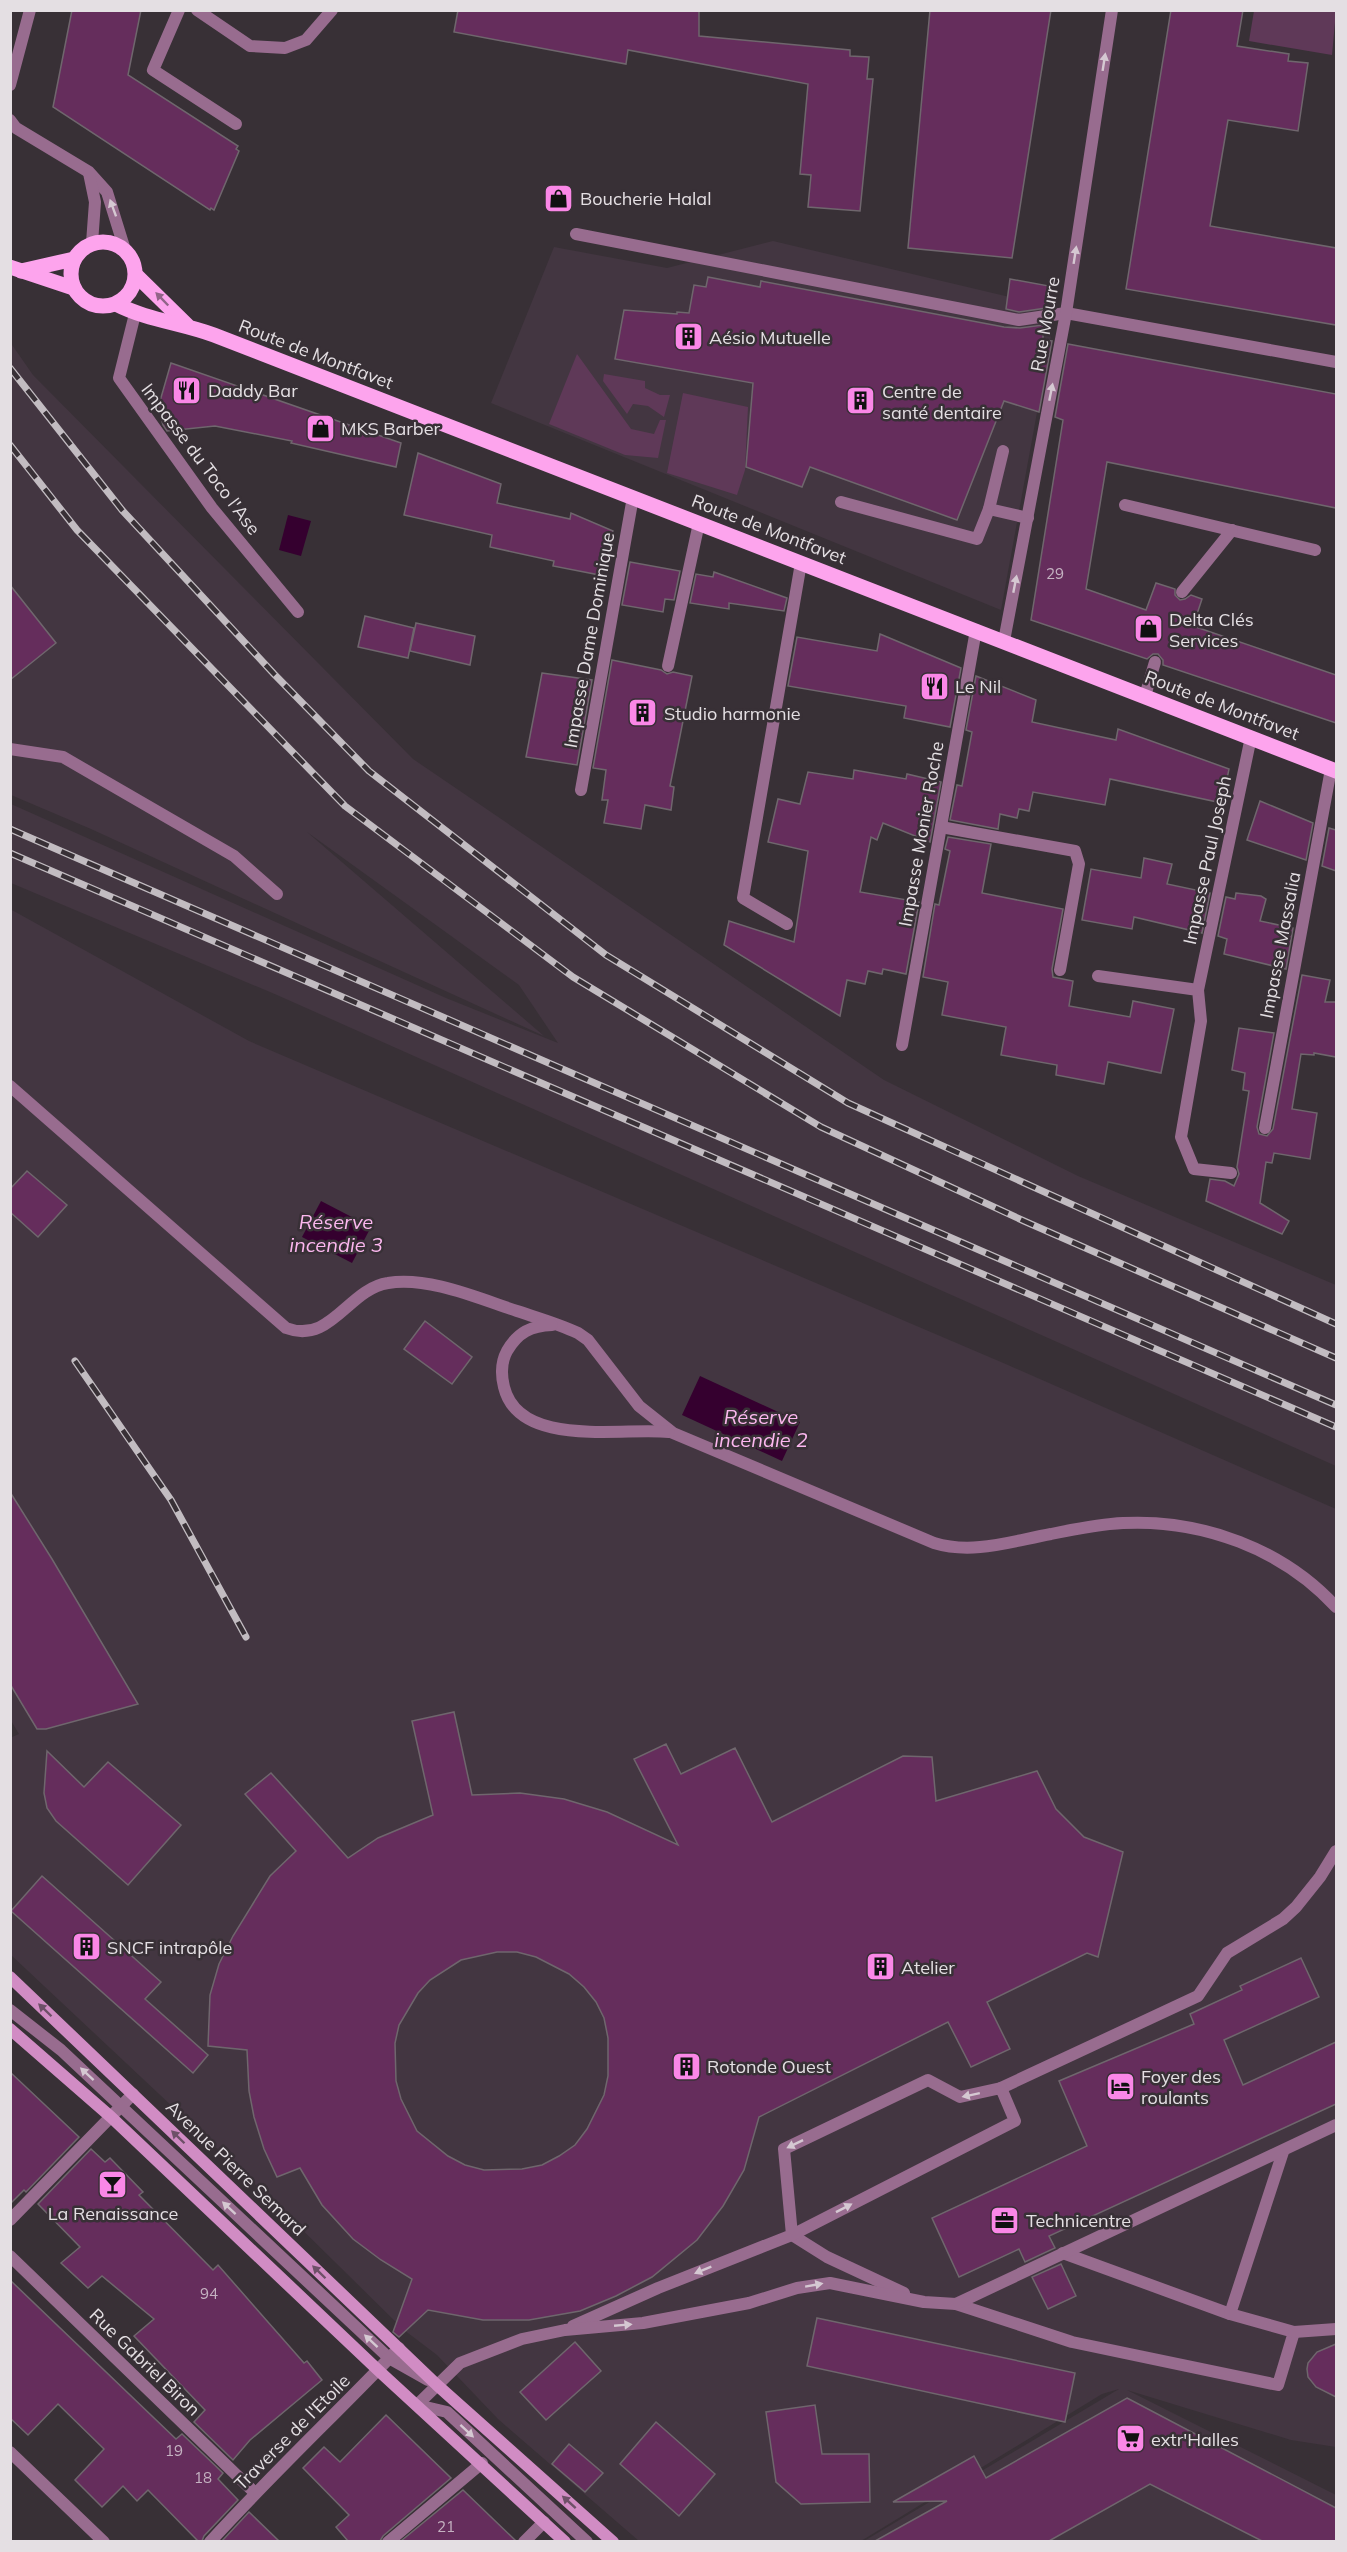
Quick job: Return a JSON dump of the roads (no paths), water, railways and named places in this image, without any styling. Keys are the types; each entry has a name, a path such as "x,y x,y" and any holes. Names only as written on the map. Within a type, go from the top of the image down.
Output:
{"main road":[{"path":"109,242 125,250 133,261 136,274 134,287 126,297 116,304 104,307 91,305 81,298 73,288 70,273 74,259 81,249 92,243 109,242"},
{"path":"15,269 74,259"},
{"path":"15,269 73,288"},
{"name":"Route de Montfavet","path":"136,274 187,325"},
{"name":"Route de Montfavet","path":"116,304 135,314 187,325 1334,770"},
{"name":"Avenue Pierre Semard","path":"10,1977 437,2385 613,2541"},
{"path":"10,2029 111,2117 379,2371 565,2541"}],"street":[{"path":"10,85 30,10"},
{"path":"179,10 153,70 236,124"},
{"path":"197,10 250,46 285,48 306,40 332,10"},
{"name":"Rue Mourre","path":"1004,642 1066,313 1112,10"},
{"path":"10,120 16,128 89,172 107,192 125,250"},
{"path":"89,172 95,202 92,243"},
{"path":"576,234 1018,320 1066,313 1336,363"},
{"name":"Impasse du Toco l'Ase","path":"135,314 119,378 212,508 298,612"},
{"path":"841,502 977,539 989,508 1003,451"},
{"name":"Impasse Dame Dominique","path":"581,790 633,497"},
{"path":"1125,505 1316,550"},
{"path":"989,508 1028,518"},
{"path":"668,666 699,523"},
{"path":"1182,592 1232,530"},
{"path":"787,924 743,898 801,563"},
{"name":"Impasse Monier Roche","path":"902,1045 976,630"},
{"path":"1145,696 1155,662"},
{"name":"Impasse Paul Joseph","path":"1230,1173 1194,1169 1181,1137 1201,1021 1198,990 1251,737"},
{"path":"10,748 63,757 234,856 277,894"},
{"name":"Impasse Massalia","path":"1264,1128 1334,770"},
{"path":"941,827 1075,851 1079,864 1060,970"},
{"path":"1098,976 1198,990"},
{"path":"10,1086 286,1328 302,1332 318,1330 334,1320 367,1290 401,1282 468,1295 568,1328 588,1340 639,1406 673,1433 945,1546 978,1548 1091,1526 1122,1523 1182,1526 1236,1540 1284,1564 1307,1579 1336,1607"},
{"path":"568,1328 538,1326 516,1337 505,1356 502,1370 505,1394 512,1405 523,1415 552,1428 591,1432 650,1430 673,1433"},
{"path":"792,2235 784,2149 928,2080 960,2097 1000,2088 1198,1996 1227,1953 1283,1919 1296,1907 1320,1878 1336,1851"},
{"name":"Avenue Pierre Semard","path":"10,2010 61,2050 389,2358 437,2385"},
{"path":"565,2330 658,2288 792,2235 1016,2121 1000,2088"},
{"path":"10,2220 133,2094"},
{"path":"956,2304 1282,2152 1336,2124"},
{"path":"1230,2314 1282,2152"},
{"path":"792,2235 827,2257 924,2302"},
{"path":"1063,2253 1230,2314 1294,2332 1336,2329"},
{"name":"Rue Gabriel Biron","path":"10,2256 255,2493"},
{"path":"417,2405 460,2362 522,2339 565,2330 643,2323 749,2303 797,2288 830,2283 924,2302 956,2304 1072,2342 1278,2385 1294,2332"},
{"name":"Traverse de l'Etoile","path":"210,2541 255,2493 379,2371 399,2348"},
{"path":"417,2405 447,2412 587,2541"},
{"path":"10,2452 104,2541"},
{"path":"388,2541 482,2463"},
{"path":"524,2541 544,2523"}],"water":[{"path":"288,515 311,521 301,556 279,550"},
{"name":"Réserve incendie 3","path":"321,1201 371,1227 352,1263 302,1237"},
{"name":"Réserve incendie 2","path":"700,1376 800,1422 782,1461 682,1415"}],"railway":[{"path":"10,368 122,510 274,674 369,771 606,955 848,1103 1336,1324"},
{"path":"10,445 77,530 345,806 573,977 821,1127 1024,1221 1336,1358"},
{"path":"10,829 1336,1405"},
{"path":"10,853 1336,1427"},
{"path":"75,1361 171,1500 246,1637"}],"place":[{"name":"Boucherie Halal","path":"559,198"},
{"name":"Aésio Mutuelle","path":"688,337"},
{"name":"Daddy Bar","path":"187,390"},
{"name":"Centre de santé dentaire","path":"861,401"},
{"name":"MKS Barber","path":"320,428"},
{"name":"Delta Clés Services","path":"1148,629"},
{"name":"Le Nil","path":"934,686"},
{"name":"Studio harmonie","path":"643,713"},
{"name":"SNCF intrapôle","path":"86,1947"},
{"name":"Atelier","path":"880,1967"},
{"name":"Rotonde Ouest","path":"686,2066"},
{"name":"Foyer des roulants","path":"1120,2086"},
{"name":"La Renaissance","path":"113,2184"},
{"name":"Technicentre","path":"1005,2220"},
{"name":"extr'Halles","path":"1130,2439"}]}
